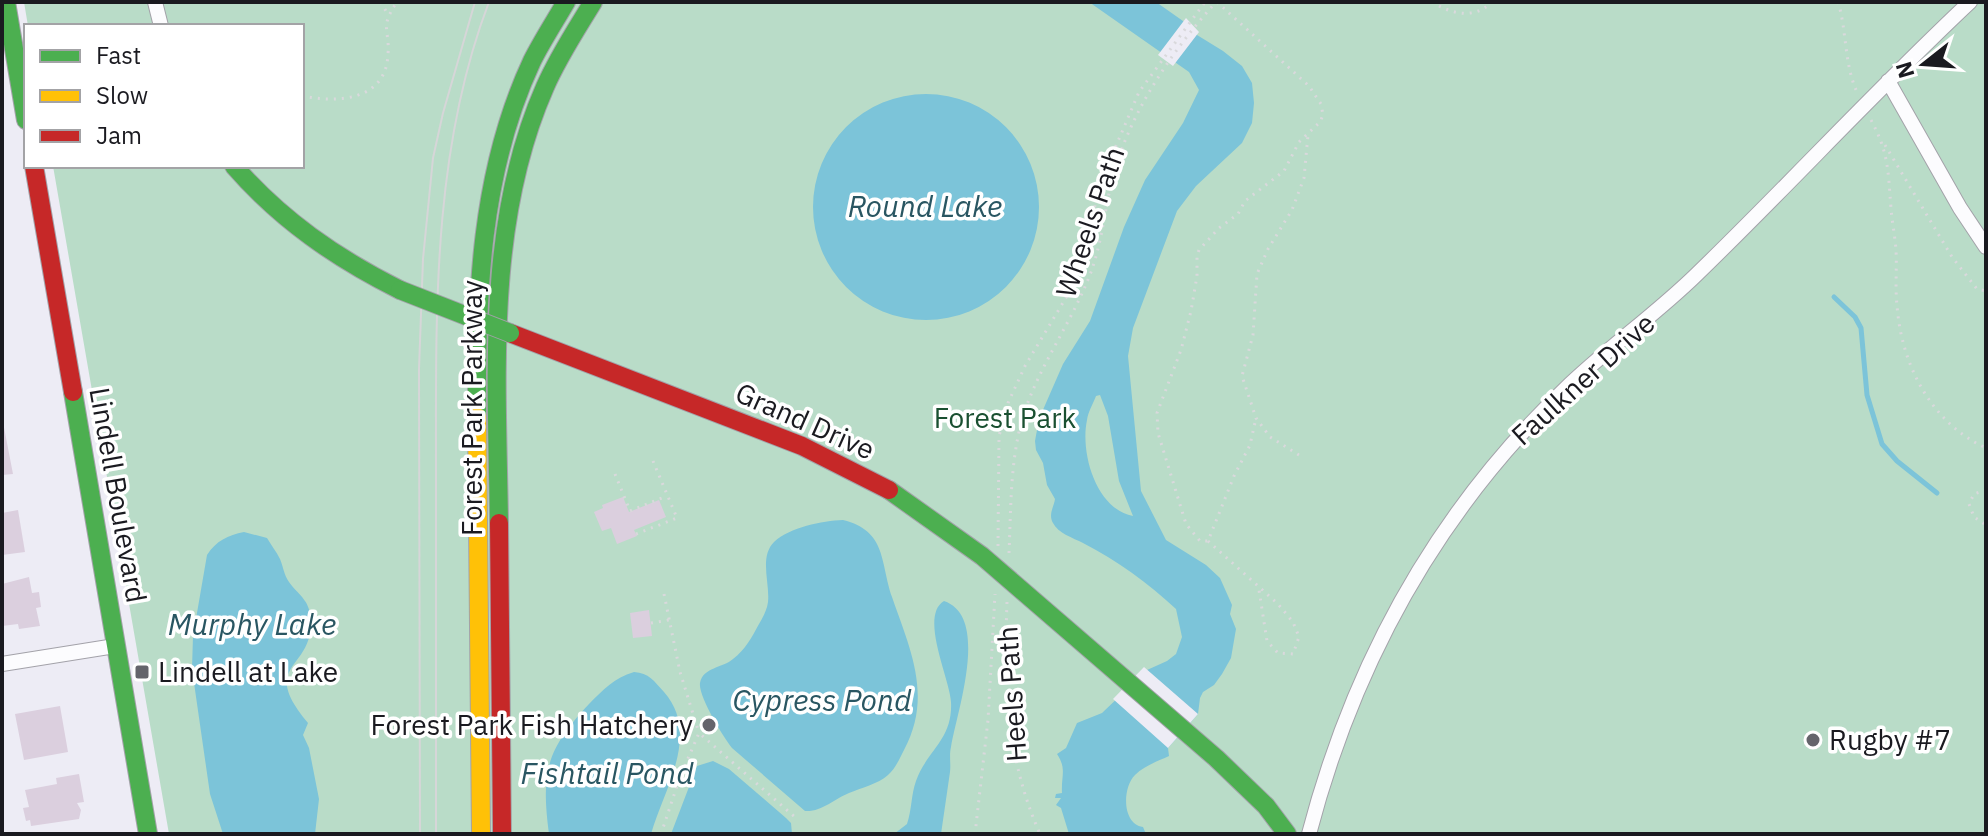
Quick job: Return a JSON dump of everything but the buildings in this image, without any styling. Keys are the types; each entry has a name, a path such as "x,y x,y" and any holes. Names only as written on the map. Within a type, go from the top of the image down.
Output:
{"main road":[{"path":"6,2 24,108"},
{"name":"Forest Park Parkway","path":"481,834 477,352 480,263 488,198 506,129 531,64 566,2"},
{"name":"Forest Park Parkway","path":"502,834 497,361 498,294 504,236 514,177 537,102 557,60 593,2"},
{"name":"Lindell Boulevard","path":"34,168 148,834"},
{"name":"Grand Drive","path":"236,168 304,235 336,257 400,290 802,446 898,495 982,556 1184,730 1255,795 1287,834"}],"street":[{"path":"155,2 160,24"},
{"name":"Faulkner Drive","path":"1309,834 1345,716 1382,635 1429,552 1484,475 1566,388 1693,279 1970,2"},
{"path":"1888,81 1960,208 1986,247"},
{"path":"2,664 115,646"}],"path":[{"path":"381,2 388,15"},
{"path":"304,96 333,100 354,96 380,83 386,72 389,51 385,34 388,15 397,2"},
{"name":"Wheels Path","path":"998,548 999,436 1002,421 1025,366 1067,296 1078,271 1089,238 1104,170 1139,92 1205,2"},
{"path":"1009,558 1014,467 1023,418 1054,345 1090,273 1104,229 1115,169 1144,99 1217,2 1309,86 1321,104 1323,115 1320,122 1299,142 1284,171 1245,201 1238,214 1219,228 1199,250 1188,324 1157,413 1158,433 1186,524 1200,541 1208,541 1220,550 1293,622 1299,637 1293,654 1278,653 1267,641 1259,590"},
{"path":"1432,2 1460,14 1479,11 1492,2"},
{"path":"1838,2 1852,82 1856,89"},
{"path":"1871,121 1952,257 1977,289 1986,291"},
{"path":"1299,455 1270,437 1256,418 1242,376 1253,335 1257,274 1292,210 1304,178 1308,132"},
{"path":"1883,142 1896,250 1897,307 1908,358 1920,386 1936,411 1958,432 1986,448"},
{"path":"1208,541 1250,445 1256,418"},
{"path":"636,534 677,518 653,461"},
{"path":"615,474 630,511 667,495"},
{"path":"1986,490 1974,494 1969,504 1974,517 1986,525"},
{"path":"975,834 988,720 996,589"},
{"path":"664,594 680,672 699,733 796,818"},
{"name":"Heels Path","path":"1007,598 1005,668 1010,738 1021,787 1040,834"},
{"path":"651,623 669,620"},
{"path":"661,834 699,733"}],"green space":[{"name":"Forest Park","path":"24,2 1986,2 1986,834 169,834 53,168 304,168 304,24 28,24"}],"water":[{"path":"1089,2 1156,2 1242,66 1252,83 1252,123 1242,143 1196,186 1177,211 1133,328 1128,356 1141,491 1166,540 1206,565 1220,578 1232,605 1230,614 1236,629 1231,658 1214,685 1203,692 1198,714 1168,748 1169,756 1143,769 1131,781 1126,796 1128,813 1146,834 1069,834 1061,808 1056,805 1061,798 1055,798 1056,794 1062,793 1063,773 1057,754 1066,748 1077,723 1102,713 1147,670 1176,654 1182,637 1176,609 1165,599 1120,565 1055,527 1051,517 1055,499 1047,485 1035,441 1039,419 1063,364 1090,321 1124,227 1145,180 1183,123 1199,90 1189,72","holes":["1100,395 1108,416 1119,481 1133,516 1109,503 1100,491 1089,463 1085,433 1096,396"]},
{"name":"Round Lake","path":"926,94 948,96 969,103 989,113 1006,127 1020,144 1030,164 1037,185 1037,229 1030,250 1020,270 1006,287 989,301 969,311 948,318 926,320 904,318 883,311 863,301 846,287 832,270 822,250 815,229 813,207 815,185 822,164 832,144 846,127 863,113 883,103 904,96"},
{"name":"Cypress Pond","path":"843,520 868,532 880,550 916,673 917,711 904,750 888,775 822,807 805,811 732,748 707,707 700,683 705,674 741,652 762,619 768,602 767,555 774,542 797,529"},
{"name":"Murphy Lake","path":"244,532 267,538 280,559 287,579 309,609 309,639 287,678 294,704 308,723 303,735 309,748 319,799 315,834 223,834 210,794 192,669 193,636 207,555 223,539"},
{"path":"944,601 958,611 966,626 968,646 967,668 950,750 941,834 894,834 907,824 916,781 944,736 951,715 934,620 937,609"},
{"name":"Fishtail Pond","path":"634,672 647,676 664,692 675,708 679,726 680,744 676,762 651,834 549,834 547,778 555,749 575,720 599,694 615,681"},
{"path":"713,761 729,769 786,818 791,823 792,834 671,834 697,766"}],"pier":[{"path":"1186,18 1199,32 1173,66 1158,55"},
{"path":"1144,667 1198,714 1168,748 1113,699"}],"waterway":[{"path":"1834,297 1855,317 1861,328 1867,395 1882,444 1897,461 1937,493"}],"tram line":[{"path":"420,834 419,369 423,259 433,158 475,2"},
{"path":"436,834 436,352 441,233 457,116 470,58 489,2"}],"traffic: fast":[{"path":"6,2 24,108"},
{"path":"477,417 480,281 491,191 515,103 532,61 566,2"},
{"path":"499,523 499,302 512,192 526,139 545,87 593,2"},
{"path":"236,168 290,221 354,265 400,290"},
{"path":"400,290 510,333"},
{"path":"73,392 148,834"},
{"path":"889,490 982,556 1216,758 1266,806 1287,834"}],"traffic: slow":[{"path":"477,417 481,834"}],"traffic: jam":[{"path":"34,168 73,392"},
{"path":"510,333 802,446 889,490"},
{"path":"499,523 502,834"}],"place":[{"name":"Lindell at Lake","path":"142,672"},
{"name":"Forest Park Fish Hatchery","path":"709,725"},
{"name":"Rugby #7","path":"1813,740"}]}
